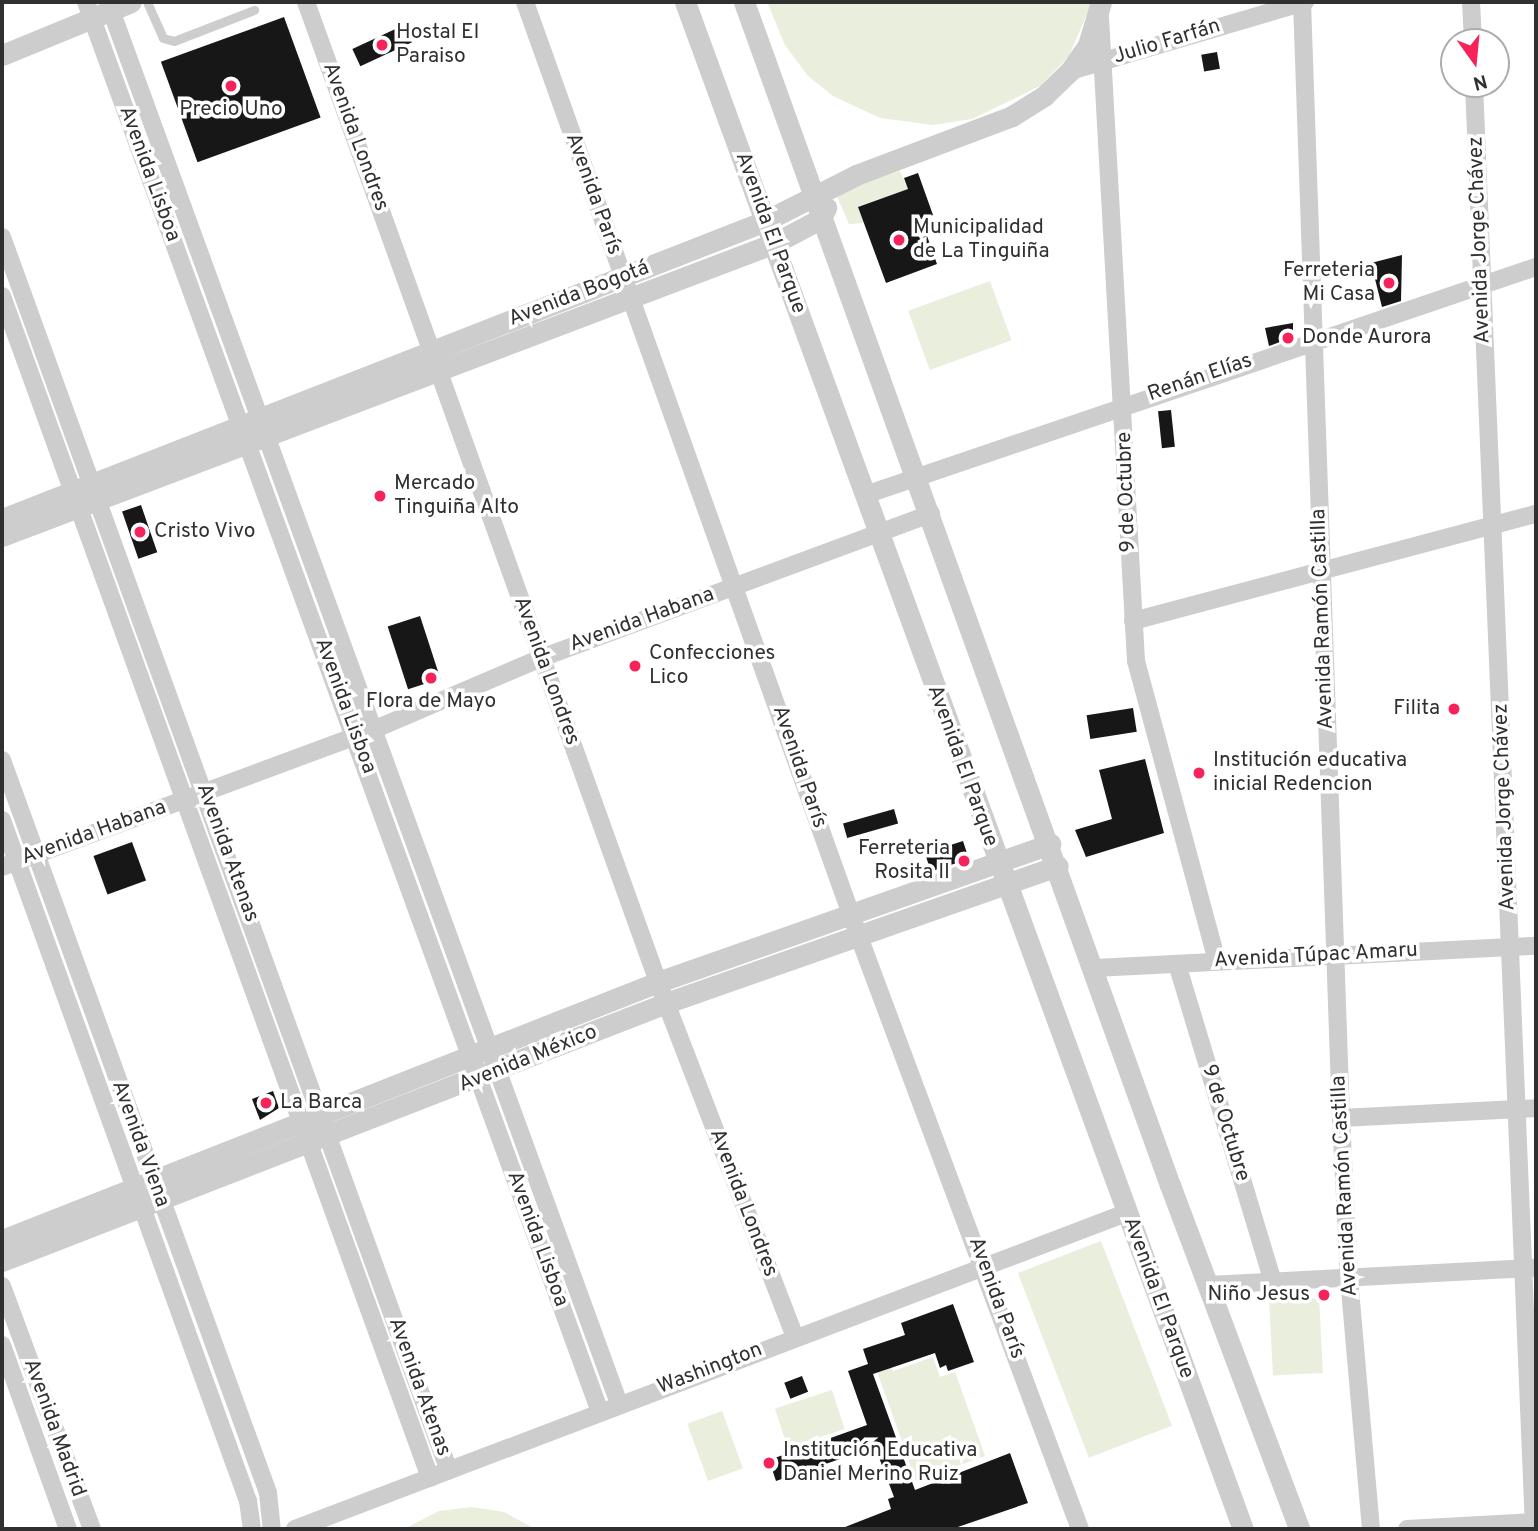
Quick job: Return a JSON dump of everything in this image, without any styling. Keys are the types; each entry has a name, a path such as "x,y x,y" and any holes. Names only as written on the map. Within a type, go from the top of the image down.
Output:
{"street":[{"name":"Avenida Londres","path":"306,2 658,982 795,1337"},
{"name":"Avenida París","path":"525,2 850,913 985,1266 1080,1529"},
{"name":"Avenida El Parque","path":"685,2 765,221 769,245 865,495 1243,1529"},
{"path":"744,2 810,197 931,514 1208,1285 1299,1529"},
{"name":"Julio Farfán","path":"1070,71 1303,2"},
{"name":"Avenida Ramón Castilla","path":"1303,2 1311,341 1341,1118 1349,1278 1371,1529"},
{"path":"1471,2 1472,28"},
{"path":"2,55 106,7"},
{"name":"Avenida Lisboa","path":"106,7 254,429 488,1075 600,1412"},
{"name":"Avenida Bogotá","path":"2,536 85,495 626,286 838,184 1012,116 1044,96 1070,71 1088,45 1100,7"},
{"name":"9 de Octubre","path":"1100,7 1124,404 1136,661 1217,961"},
{"name":"Avenida Jorge Chávez","path":"1475,98 1516,1110 1530,1269 1535,1525"},
{"path":"820,219 838,184"},
{"name":"Avenida Bogotá","path":"626,286 769,245 820,219"},
{"name":"Avenida Atenas","path":"2,237 187,800 449,1471"},
{"name":"Renán Elías","path":"865,495 1124,404 1536,267"},
{"name":"Avenida Atenas","path":"2,296 205,794 310,1117"},
{"name":"Avenida Bogotá","path":"2,519 85,495"},
{"name":"Avenida Habana","path":"9,864 205,794 364,733 541,658 931,514"},
{"path":"1133,621 1321,568 1536,514"},
{"name":"Avenida Viena","path":"2,760 248,1501 252,1529"},
{"name":"Avenida Viena","path":"2,820 9,864 147,1193 268,1493 272,1529"},
{"name":"Avenida México","path":"2,1261 310,1117 658,982 1050,844"},
{"name":"Avenida México","path":"2,1240 320,1140 666,1003 1058,866"},
{"name":"Avenida Túpac Amaru","path":"1095,968 1536,946"},
{"name":"9 de Octubre","path":"1177,964 1273,1282"},
{"name":"Avenida Lisboa","path":"488,1075 619,1404"},
{"path":"1341,1118 1536,1108"},
{"name":"Avenida Atenas","path":"320,1140 430,1478"},
{"name":"Washington","path":"295,1529 1126,1213"},
{"path":"1208,1285 1530,1269"},
{"name":"Avenida Madrid","path":"2,1286 92,1529"},
{"name":"Avenida Madrid","path":"2,1345 68,1529"},
{"path":"1407,1529 1535,1525"}],"lane":[{"path":"147,2 163,38 174,41 254,10"}],"green space":[{"path":"767,2 1092,2 1069,56 1040,86 972,119 933,125 880,118 833,96 808,76 785,45"},
{"path":"900,171 908,189 859,206 864,223 849,224 835,192"},
{"path":"990,281 1012,340 930,370 908,311"},
{"path":"1101,1241 1172,1426 1089,1458 1018,1273"},
{"path":"1319,1298 1323,1373 1273,1376 1269,1301"},
{"path":"933,1357 940,1377 955,1372 985,1456 916,1481 874,1363 888,1358 893,1371"},
{"path":"832,1390 845,1429 788,1448 775,1409"},
{"path":"722,1411 743,1468 708,1481 687,1424"},
{"path":"472,1507 504,1512 535,1529 404,1529 439,1511"}],"building":[{"path":"284,17 321,118 197,162 161,62"},
{"name":"Hostal El Paraiso","path":"404,25 412,42 360,66 352,49"},
{"path":"1217,52 1220,69 1204,72 1201,55"},
{"name":"Municipalidad de La Tinguiña","path":"918,173 933,215 921,219 937,264 886,283 858,207 908,189 904,178"},
{"name":"Ferreteria Mi Casa","path":"1402,255 1401,301 1382,307 1371,263"},
{"path":"1293,323 1293,337 1269,346 1265,328"},
{"path":"1171,410 1175,447 1162,448 1158,411"},
{"name":"Cristo Vivo","path":"141,505 157,552 138,559 122,512"},
{"path":"420,616 440,679 408,689 388,627"},
{"path":"1133,708 1137,732 1090,739 1087,715"},
{"path":"1145,759 1164,833 1086,857 1075,830 1112,819 1099,770"},
{"path":"894,809 898,823 847,838 843,824"},
{"path":"963,841 969,859 931,871 925,853"},
{"path":"132,842 146,881 107,895 93,856"},
{"name":"La Barca","path":"273,1091 279,1108 260,1120 252,1099"},
{"path":"953,1304 974,1362 948,1371 946,1365 940,1368 935,1353 873,1374 915,1490 1010,1453 1028,1503 952,1529 840,1529 891,1509 888,1499 894,1497 875,1447 776,1481 769,1460 867,1425 848,1371 868,1364 863,1349 905,1335 901,1323"},
{"path":"802,1376 808,1392 790,1399 784,1383"}],"place":[{"name":"Hostal El Paraiso","path":"382,45"},
{"name":"Precio Uno","path":"231,86"},
{"name":"Municipalidad de La Tinguiña","path":"899,240"},
{"name":"Ferreteria Mi Casa","path":"1389,283"},
{"name":"Donde Aurora","path":"1288,338"},
{"name":"Mercado Tinguiña Alto","path":"380,496"},
{"name":"Cristo Vivo","path":"140,532"},
{"name":"Confecciones Lico","path":"635,666"},
{"name":"Flora de Mayo","path":"431,678"},
{"name":"Filita","path":"1454,709"},
{"name":"Institución educativa inicial Redencion","path":"1199,773"},
{"name":"Ferreteria Rosita II","path":"964,861"},
{"name":"La Barca","path":"266,1103"},
{"name":"Niño Jesus","path":"1324,1295"},
{"name":"Institución Educativa Daniel Merino Ruiz","path":"769,1463"}]}
